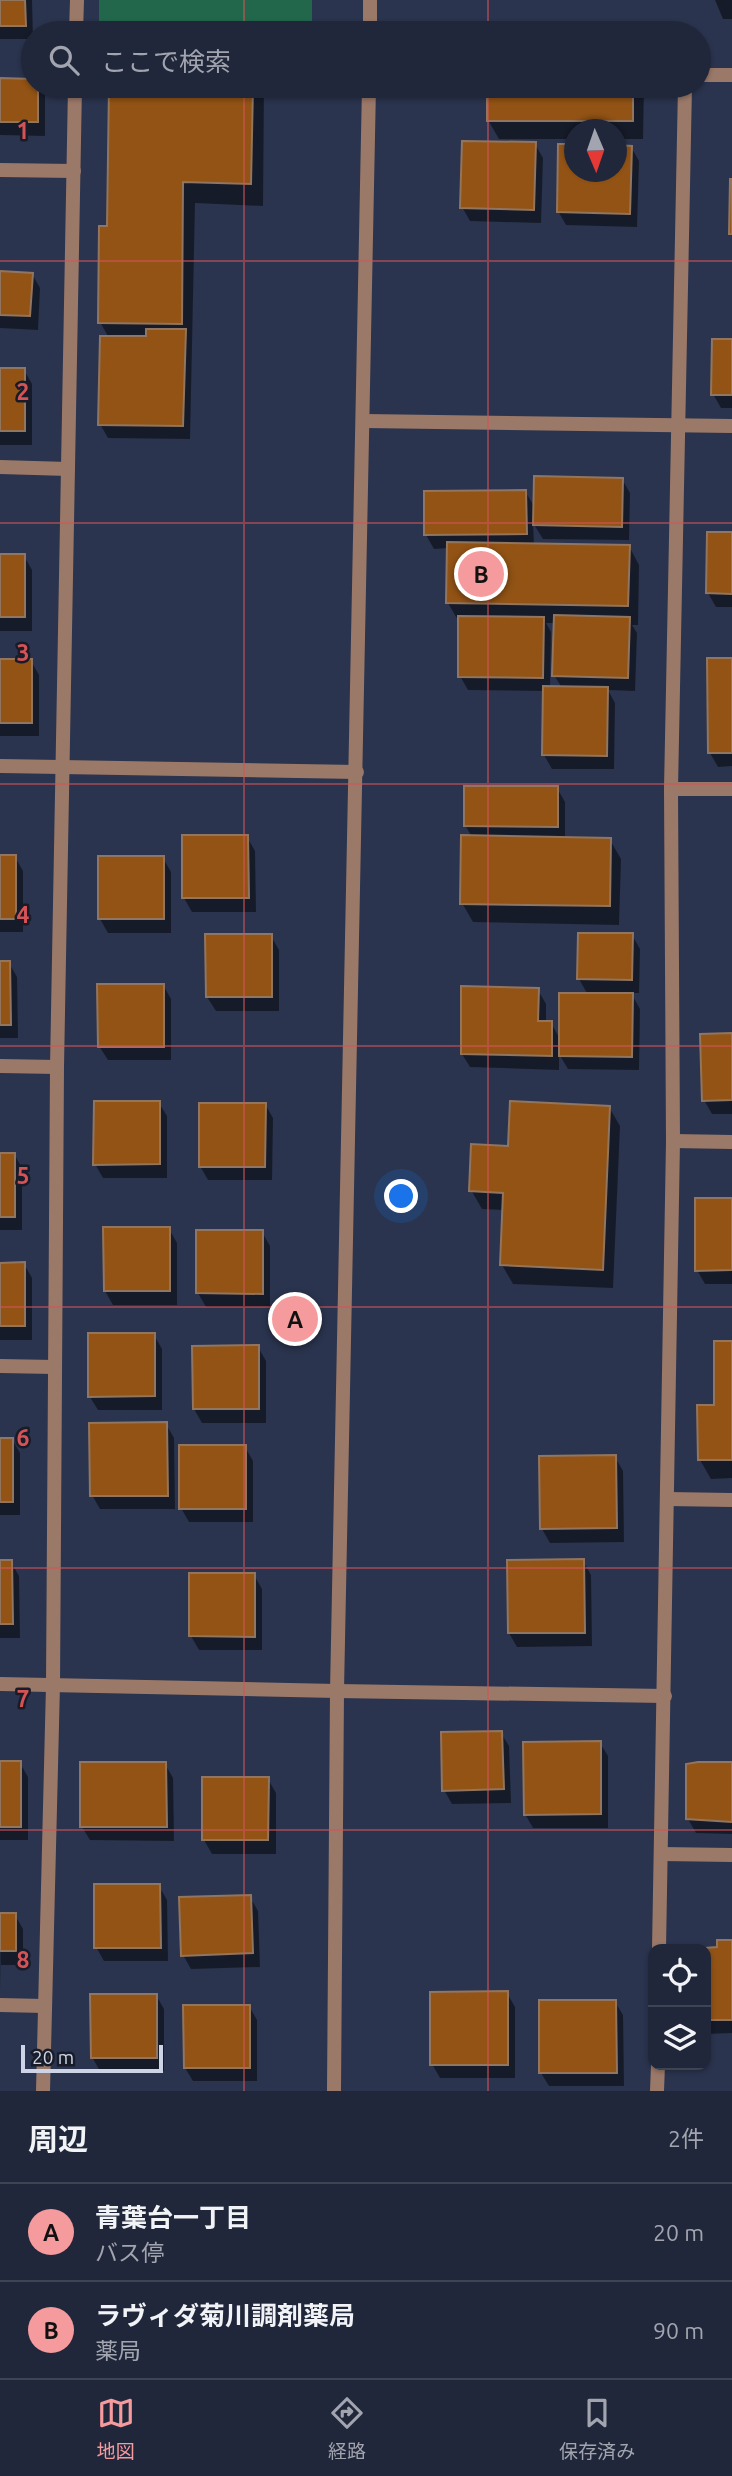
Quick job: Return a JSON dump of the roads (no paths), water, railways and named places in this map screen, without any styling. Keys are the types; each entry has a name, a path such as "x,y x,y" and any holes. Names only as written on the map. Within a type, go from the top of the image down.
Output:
{"street":[{"path":"76,21 77,0"},
{"path":"370,0 370,21"},
{"path":"711,75 732,75"},
{"path":"43,2091 53,1685 57,1067 75,98"},
{"path":"334,2091 337,1691 369,98"},
{"path":"659,1944 673,1141 671,789 685,98"},
{"path":"0,170 74,171"},
{"path":"364,421 732,426"},
{"path":"0,467 68,468"},
{"path":"0,766 357,772"},
{"path":"671,789 732,789"},
{"path":"0,1066 57,1067"},
{"path":"673,1141 732,1142"},
{"path":"0,1366 54,1367"},
{"path":"667,1499 732,1500"},
{"path":"0,1684 664,1696"},
{"path":"661,1854 732,1855"},
{"path":"0,2005 44,2006"},
{"path":"657,2091 658,2070"}],"place":[{"name":"ラヴィダ菊川調剤薬局","path":"481,574"},
{"name":"青葉台一丁目","path":"295,1319"}]}
